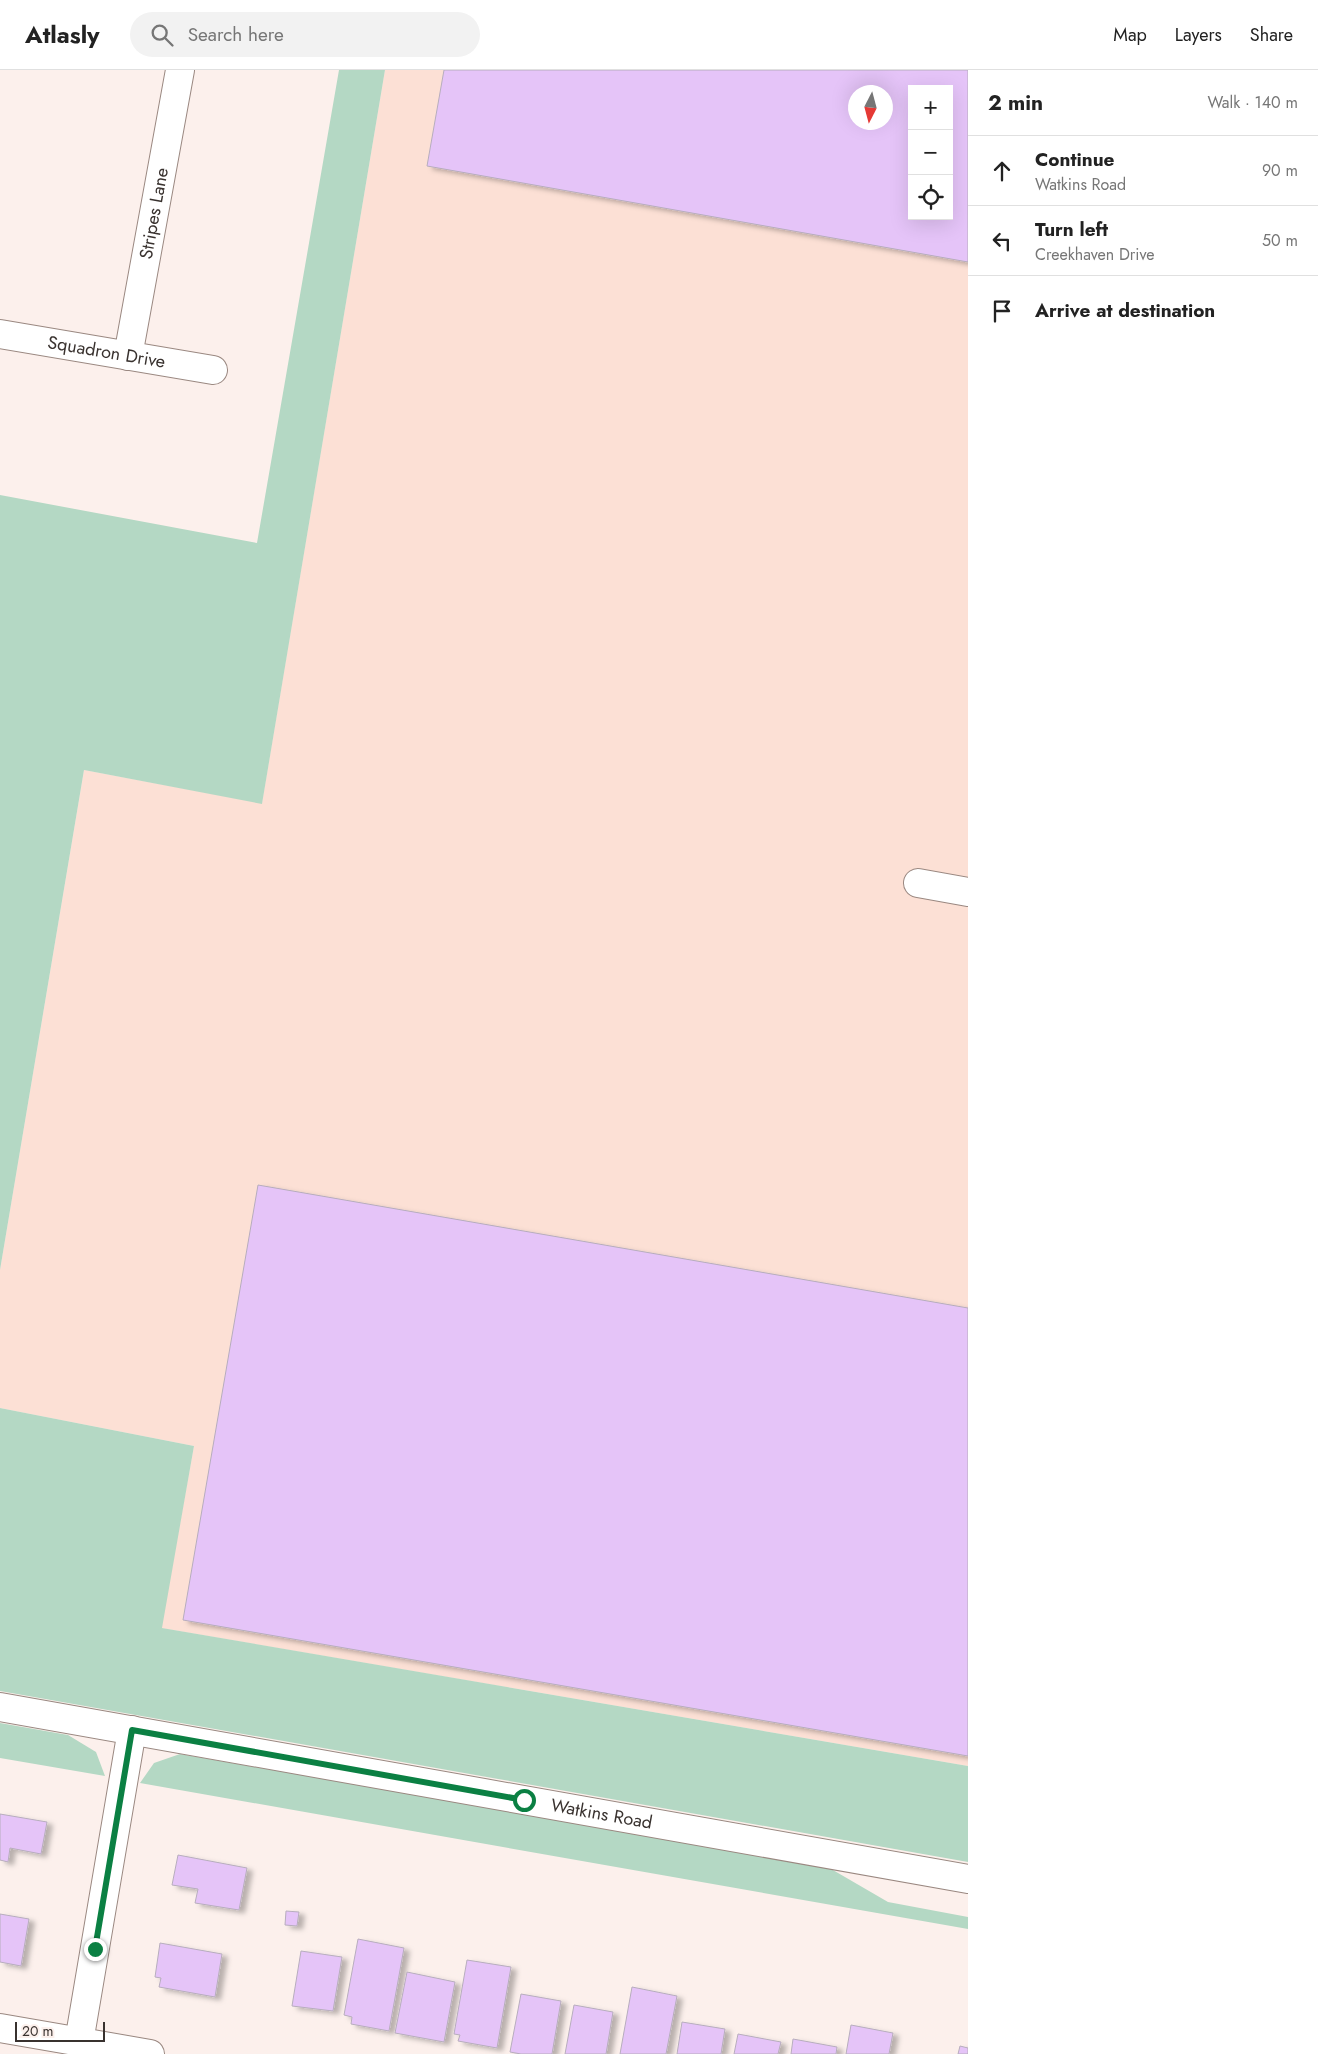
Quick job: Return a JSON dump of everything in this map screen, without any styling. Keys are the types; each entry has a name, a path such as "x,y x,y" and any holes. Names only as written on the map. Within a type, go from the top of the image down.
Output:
{"street":[{"name":"Stripes Lane","path":"128,356 180,70"},
{"name":"Squadron Drive","path":"0,334 213,370"},
{"path":"918,883 968,892"},
{"name":"Watkins Road","path":"0,1706 968,1879"},
{"path":"79,2042 132,1730"},
{"path":"0,2028 150,2054"}],"shaded area":[{"path":"385,70 968,70 968,1766 161,1628 194,1446 0,1408 0,1270 84,770 262,803"}],"green space":[{"path":"339,70 385,70 262,804 84,770 0,1270 0,495 257,543"},
{"path":"0,1408 194,1446 162,1628 968,1766 968,1862 0,1691"},
{"path":"0,1723 68,1735 96,1752 105,1776 0,1758"},
{"path":"180,1754 826,1866 888,1902 968,1917 968,1929 140,1783 154,1763"}],"building":[{"path":"444,70 968,70 968,262 427,166"},
{"path":"258,1185 968,1308 968,1756 183,1620"},
{"path":"0,1814 47,1822 41,1854 10,1848 8,1862 0,1860"},
{"path":"178,1855 247,1868 239,1910 195,1903 198,1889 172,1885"},
{"path":"286,1911 299,1912 297,1926 285,1925"},
{"path":"0,1914 29,1919 21,1966 0,1962"},
{"path":"358,1939 404,1948 389,2031 351,2024 352,2017 344,2015"},
{"path":"160,1943 222,1954 215,1997 159,1987 161,1978 155,1977"},
{"path":"301,1951 342,1957 333,2011 292,2006"},
{"path":"467,1960 511,1967 497,2048 458,2041 460,2035 454,2034"},
{"path":"407,1972 455,1982 444,2042 395,2033"},
{"path":"632,1987 677,1996 666,2054 620,2054"},
{"path":"521,1994 561,2001 552,2054 510,2052"},
{"path":"574,2005 613,2012 606,2054 565,2054"},
{"path":"682,2022 725,2029 721,2054 677,2054"},
{"path":"851,2025 893,2033 889,2054 846,2054"},
{"path":"738,2034 781,2042 778,2054 734,2054"},
{"path":"793,2039 837,2047 836,2054 791,2054"},
{"path":"960,2046 968,2048 968,2054 958,2054"}],"route":[{"path":"95,1949 132,1730 524,1800"}]}
